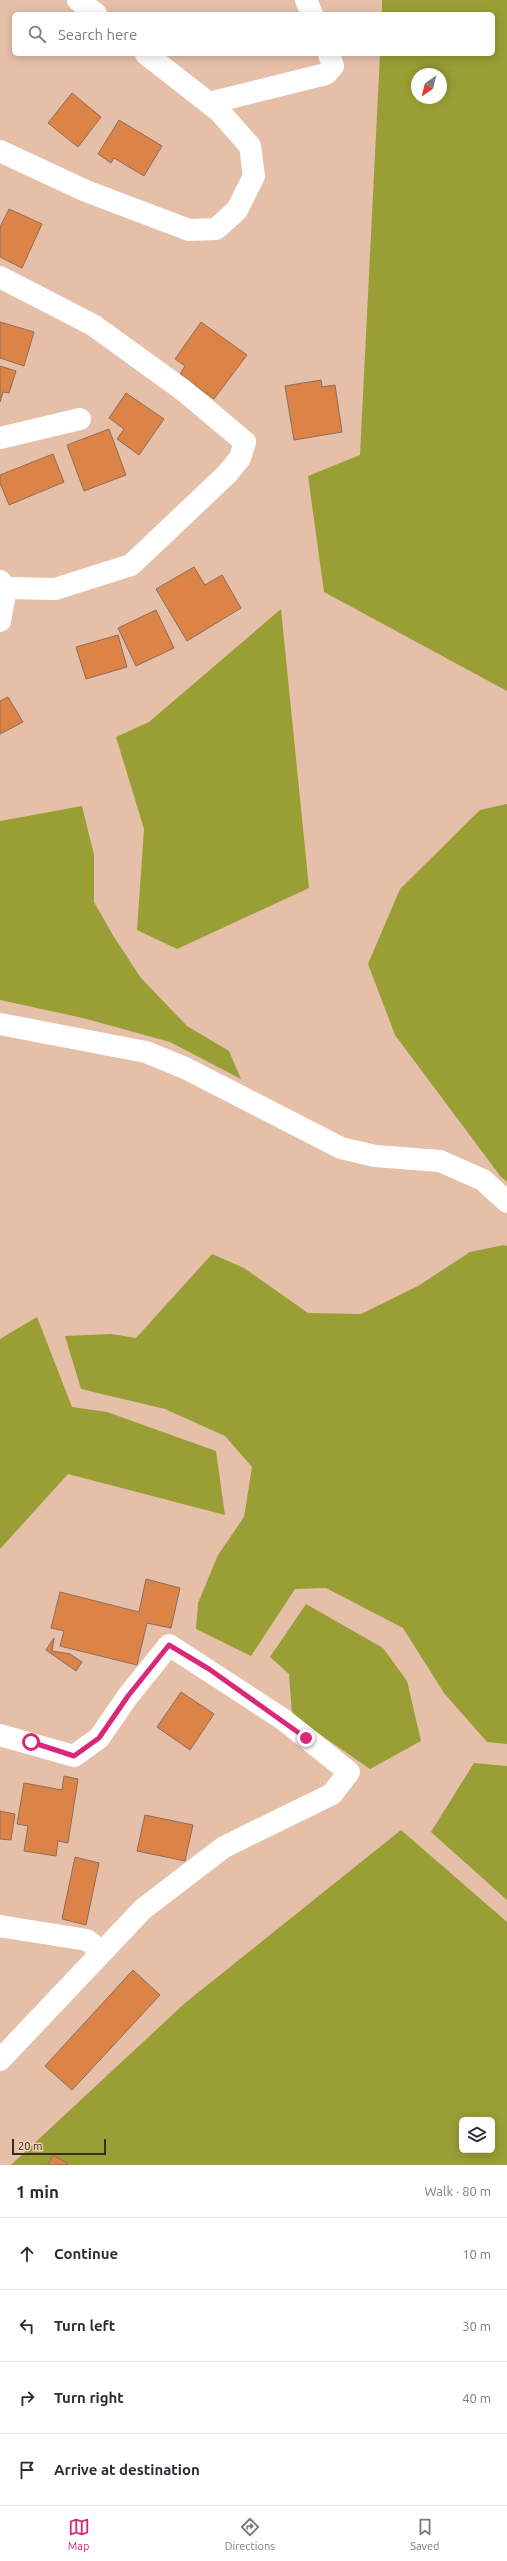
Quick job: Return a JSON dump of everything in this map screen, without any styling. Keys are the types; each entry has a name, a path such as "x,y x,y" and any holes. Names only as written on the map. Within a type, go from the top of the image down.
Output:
{"street":[{"path":"78,0 93,12"},
{"path":"306,0 311,12"},
{"path":"0,151 86,190 189,230 216,229 237,210 254,176 250,146 219,111 149,56"},
{"path":"208,103 326,74 333,66 330,56"},
{"path":"0,277 93,325 183,390 245,442 240,458 227,474 131,565 55,589 3,584 0,621"},
{"path":"0,438 80,420"},
{"path":"0,1024 146,1052 185,1068 341,1148 375,1156 440,1161 483,1180 507,1202"},
{"path":"0,1735 74,1756 99,1738 128,1696 169,1645 284,1720 349,1772 332,1794 224,1847 143,1909 0,2060"},
{"path":"0,1926 88,1940 102,1952"}],"shaded area":[{"path":"382,0 507,0 507,691 324,592 308,476 360,455 380,56 495,56 495,12 382,12"},
{"path":"281,609 309,888 177,949 137,930 144,829 116,737 149,722"},
{"path":"507,804 507,1182 501,1177 395,1035 368,964 400,889 480,810"},
{"path":"82,806 94,855 94,902 114,937 141,978 187,1026 229,1051 241,1079 170,1042 83,1018 0,1000 0,821"},
{"path":"504,1245 507,1246 507,1744 487,1742 444,1693 403,1628 326,1588 295,1589 251,1656 196,1629 198,1603 218,1555 244,1517 252,1467 225,1436 165,1409 81,1389 65,1336 111,1334 136,1338 212,1254 244,1268 308,1313 361,1314 418,1286 470,1252"},
{"path":"37,1317 72,1407 107,1412 216,1451 225,1515 68,1474 0,1549 0,1339"},
{"path":"306,1604 383,1648 407,1681 421,1741 370,1769 292,1715 289,1674 270,1657"},
{"path":"474,1763 507,1766 507,1900 431,1832"},
{"path":"401,1830 507,1922 507,2165 11,2165 185,2003"}],"building":[{"path":"72,93 101,117 78,147 48,123"},
{"path":"119,120 162,146 144,176 114,158 111,163 98,154"},
{"path":"9,209 42,224 22,268 0,257 0,227"},
{"path":"0,322 34,332 24,366 0,358"},
{"path":"201,322 247,355 214,399 180,374 185,366 175,359"},
{"path":"0,366 16,371 9,393 3,392 0,402"},
{"path":"321,380 322,387 335,385 342,432 294,440 285,386"},
{"path":"126,393 164,419 139,455 117,439 124,429 109,418"},
{"path":"109,429 126,475 84,491 67,445"},
{"path":"53,454 64,482 9,505 0,483 0,475"},
{"path":"194,567 205,585 222,575 241,608 187,641 156,589"},
{"path":"156,610 174,648 136,666 118,628"},
{"path":"118,635 127,667 86,679 76,647"},
{"path":"8,697 23,722 0,734 0,701"},
{"path":"146,1579 180,1588 171,1628 147,1623 137,1665 60,1646 64,1631 51,1628 60,1592 139,1612"},
{"path":"54,1638 52,1651 70,1654 82,1662 76,1671 46,1650"},
{"path":"181,1692 214,1714 190,1750 157,1727"},
{"path":"64,1776 78,1779 68,1843 58,1841 56,1856 24,1851 28,1826 17,1824 24,1783 62,1790"},
{"path":"0,1811 15,1814 11,1840 0,1839"},
{"path":"145,1815 193,1825 185,1861 137,1851"},
{"path":"75,1857 99,1863 86,1925 62,1919"},
{"path":"133,1970 160,1995 72,2090 45,2066"},
{"path":"53,2155 67,2163 66,2165 48,2165"}],"route":[{"path":"31,1742 74,1756 99,1738 128,1696 169,1645 209,1669 284,1720 306,1738"}]}
